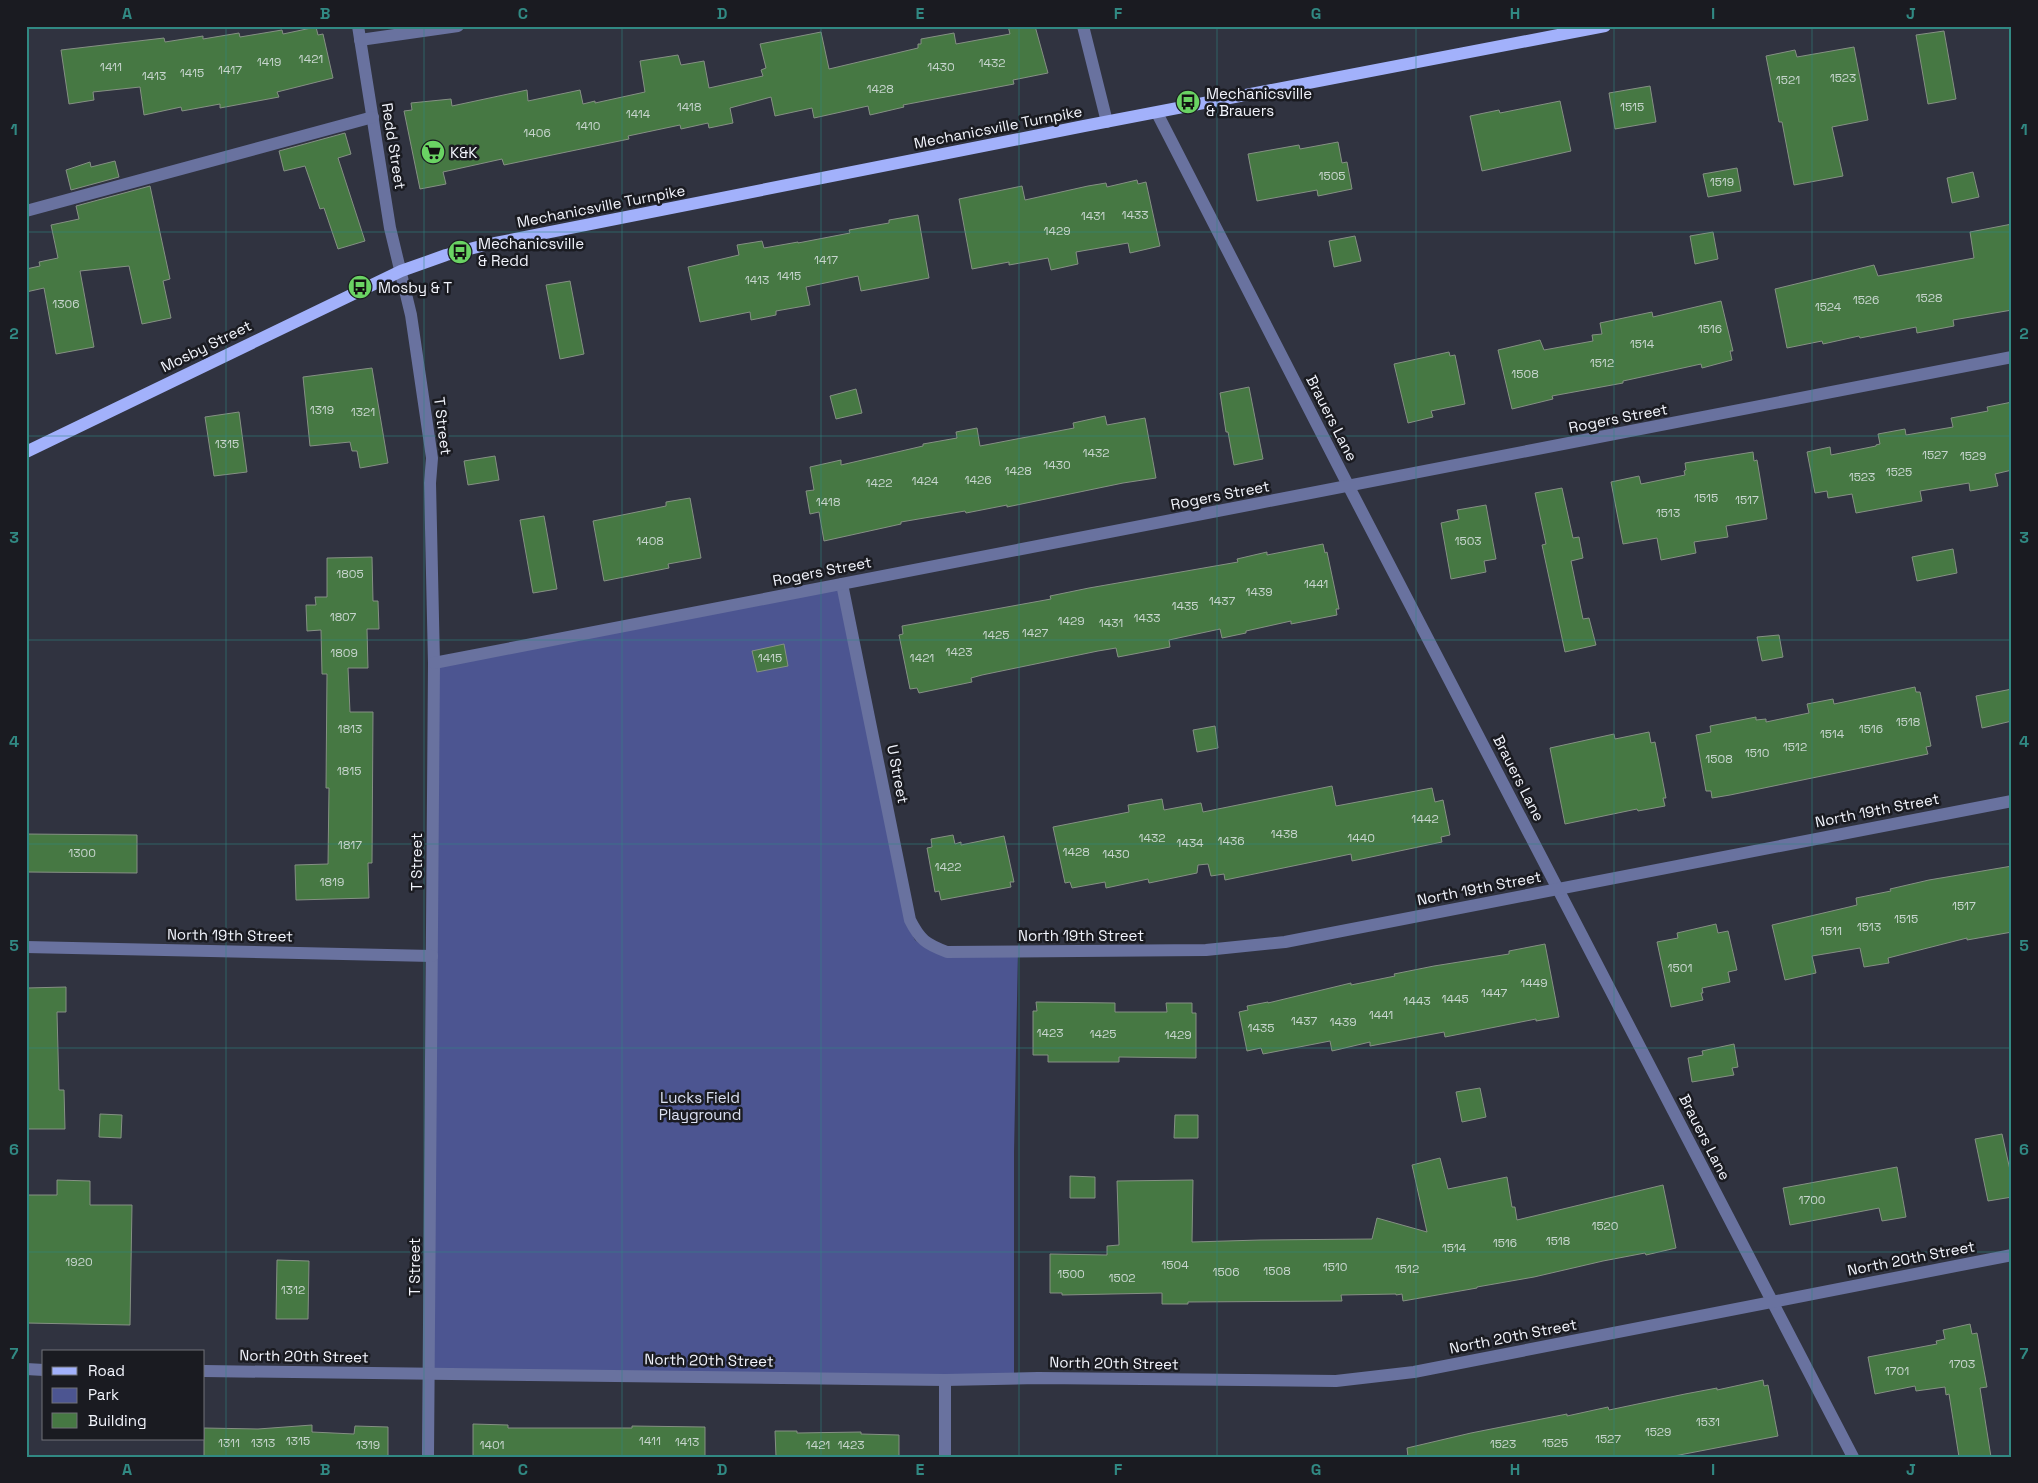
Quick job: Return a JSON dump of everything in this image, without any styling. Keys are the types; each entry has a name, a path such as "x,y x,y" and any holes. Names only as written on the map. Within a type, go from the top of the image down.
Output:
{"main road":[{"name":"Mechanicsville Turnpike","path":"401,271 446,255 485,246 1107,122 1604,26"},
{"name":"Mosby Street","path":"26,452 401,271"}],"street":[{"name":"Redd Street","path":"358,26 390,228 401,271"},
{"path":"360,40 458,26"},
{"path":"1083,26 1107,122"},
{"name":"Brauers Lane","path":"1157,113 1557,889 1854,1457"},
{"path":"26,212 373,117"},
{"name":"T Street","path":"401,271 411,315 432,458 430,483 434,662 428,1457"},
{"name":"Rogers Street","path":"434,662 2012,358"},
{"name":"U Street","path":"842,584 910,920 926,944 947,952"},
{"name":"North 19th Street","path":"947,952 1206,950 1285,942 2012,801"},
{"name":"North 19th Street","path":"26,947 432,956"},
{"name":"North 20th Street","path":"205,1371 945,1380 1038,1378 1336,1380 1414,1372 2012,1255"},
{"path":"26,1369 42,1370"},
{"path":"945,1380 945,1457"}],"green space":[{"name":"Lucks Field Playground","path":"840,584 909,929 915,940 923,946 1018,949 1014,1153 1014,1380 428,1374 432,662"}],"building":[{"path":"1008,26 1035,26 1048,73 1013,80 1014,84 903,105 904,107 870,115 868,106 814,118 812,108 775,116 771,97 730,108 733,123 709,128 708,123 681,129 680,125 628,136 629,139 504,165 502,159 443,172 446,184 420,189 404,111 412,110 411,103 451,99 452,106 527,90 528,101 580,90 583,104 595,101 595,103 645,92 640,61 678,55 681,65 704,61 709,88 763,76 761,70 766,68 760,44 821,32 829,69 918,48 918,44 921,44 921,39 954,33 956,44 1010,34"},
{"path":"316,27 318,35 323,34 333,78 277,92 279,97 220,108 220,104 182,111 181,107 144,115 140,87 93,92 94,100 69,104 61,50 164,38 165,42 203,36 203,39 239,33 240,37 282,30 283,34"},
{"path":"1944,31 1956,99 1928,104 1916,35"},
{"path":"1854,47 1868,120 1832,127 1843,176 1794,185 1782,122 1779,122 1766,56 1795,50 1797,57"},
{"path":"1650,86 1656,122 1615,129 1609,93"},
{"path":"1560,101 1571,151 1482,171 1470,116 1499,110 1500,113"},
{"path":"345,133 351,154 338,158 365,241 338,249 324,208 320,209 305,166 284,171 279,151"},
{"path":"1338,142 1342,163 1347,162 1352,189 1318,196 1317,190 1257,201 1248,154 1299,145 1300,149"},
{"path":"115,161 119,177 71,190 66,170 90,162 91,167"},
{"path":"1737,168 1741,191 1708,197 1703,174"},
{"path":"1973,172 1979,197 1952,203 1947,178"},
{"path":"1137,180 1138,184 1146,182 1160,246 1130,253 1128,243 1076,252 1078,264 1051,270 1048,258 1009,265 1009,262 972,269 959,199 1022,186 1025,200 1088,186 1106,183 1107,187"},
{"path":"150,186 170,279 163,281 171,318 142,324 129,266 80,271 94,347 56,354 44,288 26,292 26,269 40,266 39,262 58,258 51,225 79,219 76,206"},
{"path":"918,215 929,278 861,291 858,276 806,287 810,305 776,311 776,315 751,320 750,312 700,322 688,267 739,255 737,245 762,241 764,248 798,243 850,233 849,230 889,223 889,220"},
{"path":"2012,224 2012,310 1953,320 1954,326 1917,333 1916,327 1860,338 1859,336 1823,344 1822,341 1787,348 1775,289 1874,265 1878,276 1974,258 1970,232"},
{"path":"1713,232 1718,259 1695,264 1690,236"},
{"path":"1355,236 1361,261 1334,267 1329,241"},
{"path":"570,281 584,354 560,359 546,285"},
{"path":"1721,301 1733,351 1730,351 1732,360 1702,368 1701,364 1623,381 1623,383 1552,396 1553,399 1512,409 1498,350 1540,340 1544,350 1593,341 1592,335 1602,334 1600,323 1652,312 1653,317"},
{"path":"1449,352 1450,356 1455,355 1465,404 1431,411 1433,417 1408,423 1394,364"},
{"path":"372,368 388,463 360,468 357,451 352,451 350,442 310,446 303,377"},
{"path":"1249,387 1263,459 1234,465 1228,432 1226,432 1220,393"},
{"path":"856,389 862,413 836,419 830,396"},
{"path":"2012,402 2012,470 1995,474 1998,486 1970,491 1969,483 1920,491 1922,501 1856,513 1852,494 1828,498 1827,491 1815,493 1807,452 1830,447 1831,455 1876,446 1880,444 1878,434 1905,429 1906,435 1953,427 1951,418 1988,411 1987,407"},
{"path":"239,412 247,472 214,476 205,417"},
{"path":"1105,416 1107,425 1145,418 1156,478 1007,507 1007,505 901,522 901,524 824,541 819,512 810,514 806,491 814,490 810,467 841,460 841,465 923,446 923,444 957,438 956,432 977,428 980,446 1074,428 1073,423"},
{"path":"1753,452 1754,461 1757,460 1767,519 1726,526 1728,537 1694,542 1696,553 1661,560 1657,538 1623,544 1611,482 1639,476 1641,484 1685,475 1685,463"},
{"path":"495,456 499,480 468,485 464,461"},
{"path":"1562,488 1573,538 1579,537 1583,558 1571,561 1583,619 1589,618 1596,645 1565,652 1542,545 1546,544 1535,493"},
{"path":"690,498 701,558 668,564 669,568 604,581 593,521 666,506 666,502"},
{"path":"1486,505 1496,559 1484,561 1486,572 1451,579 1441,523 1459,519 1457,510"},
{"path":"544,516 557,589 533,593 520,520"},
{"path":"1323,544 1325,553 1327,552 1339,609 1336,609 1337,615 1291,624 1291,621 1222,638 1220,629 1169,640 1170,647 1118,657 1116,648 982,675 971,678 972,682 919,693 917,688 910,689 899,635 903,634 902,626 1051,599 1050,596 1089,588 1238,562 1237,559 1267,552 1267,555"},
{"path":"1953,549 1957,573 1917,581 1912,557"},
{"path":"372,557 373,601 378,601 379,629 367,629 368,668 348,668 350,712 373,712 372,863 368,863 369,898 296,900 295,865 328,864 329,788 326,788 327,674 322,674 321,630 307,631 306,605 316,605 315,597 327,597 327,558"},
{"path":"1779,635 1783,657 1762,661 1757,637"},
{"path":"784,644 788,666 757,672 752,651"},
{"path":"1915,687 1916,692 1920,692 1931,746 1926,747 1928,754 1712,798 1711,791 1706,791 1696,735 1711,732 1710,726 1756,717 1756,720 1766,719 1766,722 1809,713 1807,704 1833,699 1834,704"},
{"path":"2012,689 2012,721 1982,728 1976,696"},
{"path":"1215,726 1218,748 1197,752 1193,730"},
{"path":"1649,732 1651,743 1655,742 1666,798 1663,798 1665,806 1638,811 1637,809 1565,824 1550,748 1614,734 1615,739"},
{"path":"1332,786 1336,806 1432,788 1435,802 1443,800 1450,835 1441,837 1442,842 1352,861 1351,854 1225,880 1224,874 1211,876 1208,864 1198,865 1197,873 1149,883 1148,879 1106,888 1105,882 1072,888 1070,882 1065,883 1053,827 1129,812 1128,805 1162,799 1164,810 1201,803 1203,812"},
{"path":"26,834 137,835 137,873 26,872"},
{"path":"953,835 955,844 961,842 961,845 1004,836 1014,882 1010,882 1011,887 941,900 939,891 935,892 927,848 932,847 931,839"},
{"path":"2012,866 2012,932 1967,940 1967,938 1888,958 1889,963 1864,967 1860,948 1812,956 1816,973 1785,980 1772,925 1857,905 1856,898 1891,891 1890,889 1929,880"},
{"path":"1716,924 1718,933 1728,931 1737,970 1728,972 1730,982 1702,988 1703,1000 1671,1007 1657,942 1678,938 1677,933"},
{"path":"1545,944 1559,1017 1536,1021 1536,1019 1445,1037 1444,1032 1370,1046 1370,1042 1332,1051 1330,1041 1263,1054 1261,1048 1247,1051 1239,1012 1248,1010 1247,1006 1268,1003 1351,983 1351,985 1395,976 1394,974 1434,966 1509,954 1509,951"},
{"path":"66,987 66,1012 57,1012 59,1090 64,1090 65,1129 26,1129 26,988"},
{"path":"1036,1002 1115,1003 1115,1012 1167,1012 1166,1003 1192,1003 1192,1013 1196,1013 1196,1058 1119,1057 1119,1062 1048,1062 1048,1055 1033,1055 1033,1011 1037,1011"},
{"path":"1734,1044 1738,1067 1732,1068 1734,1075 1692,1082 1688,1058 1703,1055 1702,1051"},
{"path":"1480,1088 1486,1117 1462,1122 1456,1092"},
{"path":"100,1114 122,1115 121,1138 99,1137"},
{"path":"1175,1115 1198,1115 1198,1138 1174,1138"},
{"path":"2002,1134 2012,1179 2012,1197 1988,1201 1975,1139"},
{"path":"1440,1158 1448,1189 1507,1177 1512,1207 1515,1207 1517,1220 1663,1185 1676,1248 1403,1301 1402,1294 1396,1294 1341,1295 1342,1301 1188,1302 1188,1304 1162,1304 1162,1293 1062,1295 1062,1293 1050,1293 1050,1254 1107,1255 1107,1246 1119,1245 1117,1181 1193,1180 1192,1242 1372,1239 1377,1218 1427,1232 1412,1165"},
{"path":"1897,1167 1906,1217 1882,1221 1879,1208 1790,1225 1783,1188"},
{"path":"1070,1176 1095,1177 1095,1198 1070,1198"},
{"path":"57,1180 90,1181 90,1205 132,1205 130,1325 26,1323 26,1195 57,1195"},
{"path":"277,1260 309,1261 308,1319 276,1319"},
{"path":"1970,1324 1972,1334 1977,1333 1987,1387 1980,1388 1991,1457 1959,1457 1949,1394 1946,1395 1945,1387 1916,1391 1915,1386 1875,1394 1868,1357 1937,1344 1936,1341 1945,1339 1943,1330"},
{"path":"1763,1380 1764,1386 1768,1385 1778,1436 1669,1457 1408,1457 1407,1448 1471,1433 1608,1407 1609,1410"},
{"path":"473,1424 508,1425 508,1428 705,1427 705,1457 473,1457"},
{"path":"312,1425 312,1432 354,1434 355,1426 388,1427 388,1457 204,1457 205,1428 258,1429"},
{"path":"775,1431 797,1431 797,1433 861,1432 861,1434 899,1435 899,1457 776,1457"}],"place":[{"name":"Mechanicsville & Brauers","path":"1188,102"},
{"name":"K&K","path":"433,152"},
{"name":"Mechanicsville & Redd","path":"460,252"},
{"name":"Mosby & T","path":"360,287"}]}
